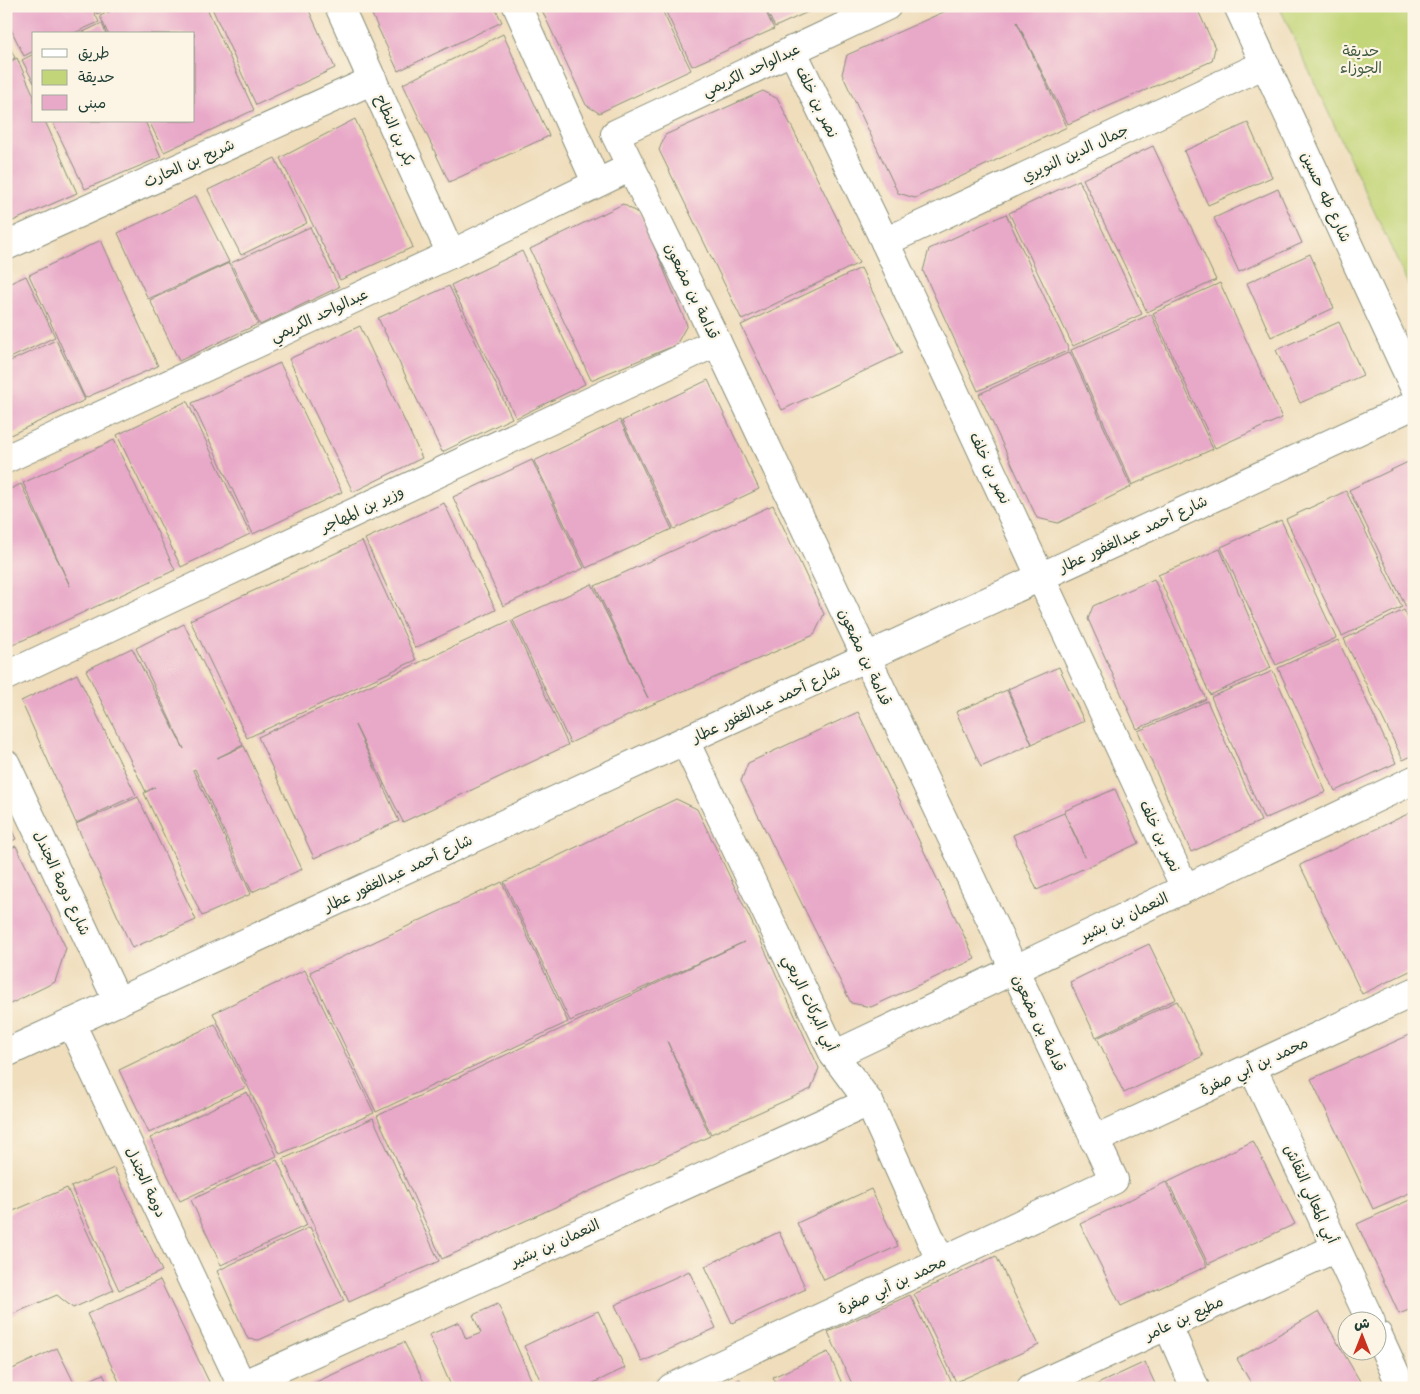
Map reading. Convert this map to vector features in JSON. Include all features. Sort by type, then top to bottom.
[{"type":"street","name":"بكر بن النطاح","points":[[340,6],[451,254]]},
{"type":"street","points":[[517,6],[596,182]]},
{"type":"street","name":"عبدالواحد الكريمي","points":[[615,134],[887,6]]},
{"type":"street","name":"شارع طه حسين","points":[[1238,6],[1414,387]]},
{"type":"street","name":"نصر بن خلف","points":[[792,50],[885,242],[1185,888]]},
{"type":"street","name":"جمال الدين النويري","points":[[885,242],[1265,64]]},
{"type":"street","name":"شريح بن الحارث","points":[[6,246],[373,80]]},
{"type":"street","name":"قدامة بن مضعون","points":[[615,134],[717,342],[865,658],[1114,1180]]},
{"type":"street","name":"عبدالواحد الكريمي","points":[[6,459],[451,254],[630,167]]},
{"type":"street","name":"وزير بن المهاجر","points":[[6,676],[717,342]]},
{"type":"street","name":"شارع أحمد عبدالغفور عطار","points":[[118,1002],[1414,405]]},
{"type":"street","name":"أبي البركات الربعي","points":[[685,741],[834,1055],[869,1102],[941,1262]]},
{"type":"street","name":"شارع دومة الجندل","points":[[6,764],[118,1002]]},
{"type":"street","name":"النعمان بن بشير","points":[[834,1055],[1013,968],[1414,780]]},
{"type":"street","name":"محمد بن أبي صفرة","points":[[1094,1140],[1414,992]]},
{"type":"street","points":[[6,1053],[118,1002]]},
{"type":"street","name":"دومة الجندل","points":[[71,1024],[242,1386]]},
{"type":"street","name":"أبي المعالي النقاش","points":[[1252,1067],[1366,1312]]},
{"type":"street","name":"النعمان بن بشير","points":[[242,1386],[869,1102]]},
{"type":"street","name":"محمد بن أبي صفرة","points":[[671,1388],[1114,1180]]},
{"type":"street","name":"مطيع بن عامر","points":[[1031,1388],[1336,1248]]},
{"type":"street","points":[[1168,1326],[1196,1388]]},
{"type":"street","points":[[1388,1357],[1402,1388]]},
{"type":"green space","name":"حديقة الجوزاء","points":[[1279,6],[1414,6],[1414,297]]},
{"type":"building","points":[[6,6],[91,6],[99,22],[76,32],[32,32],[32,52],[24,56],[6,19]]},
{"type":"building","points":[[93,6],[115,6],[97,14]]},
{"type":"building","points":[[122,6],[206,6],[254,110],[164,152],[149,122],[195,122],[195,32],[107,32],[100,16]]},
{"type":"building","points":[[211,6],[307,6],[335,68],[256,105]]},
{"type":"building","points":[[368,6],[494,6],[502,22],[398,71]]},
{"type":"building","points":[[540,6],[660,6],[691,70],[599,113],[586,105]]},
{"type":"building","points":[[663,6],[763,6],[774,29],[692,66]]},
{"type":"building","points":[[764,6],[821,6],[775,27]]},
{"type":"building","points":[[957,6],[1196,6],[1215,48],[1212,61],[1068,124],[1017,22],[1067,127],[915,198],[898,193],[842,74],[847,55]]},
{"type":"building","points":[[102,23],[105,32],[83,32]]},
{"type":"building","points":[[503,34],[549,136],[449,182],[403,84]]},
{"type":"building","points":[[6,39],[15,58],[6,62]]},
{"type":"building","points":[[32,55],[32,79],[22,60]]},
{"type":"building","points":[[17,58],[32,92],[32,122],[45,122],[77,193],[6,224],[6,64]]},
{"type":"building","points":[[763,91],[778,99],[859,263],[742,320],[659,150],[665,135]]},
{"type":"building","points":[[355,119],[413,247],[340,280],[280,158]]},
{"type":"building","points":[[52,122],[145,122],[161,157],[85,189]]},
{"type":"building","points":[[1248,123],[1272,177],[1208,205],[1184,151]]},
{"type":"building","points":[[1153,146],[1216,280],[1147,312],[1083,179]]},
{"type":"building","points":[[275,158],[307,223],[241,255],[208,190]]},
{"type":"building","points":[[1079,180],[1142,314],[1073,346],[1009,213]]},
{"type":"building","points":[[1278,189],[1302,243],[1239,272],[1214,218]]},
{"type":"building","points":[[196,196],[229,262],[148,299],[118,233]]},
{"type":"building","points":[[623,204],[641,215],[687,325],[676,345],[591,380],[530,249]]},
{"type":"building","points":[[1006,214],[1069,350],[978,391],[923,271],[929,249]]},
{"type":"building","points":[[310,227],[339,287],[260,325],[231,263]]},
{"type":"building","points":[[101,240],[158,366],[85,398],[29,275]]},
{"type":"building","points":[[522,251],[585,384],[516,418],[451,285]]},
{"type":"building","points":[[1310,254],[1334,308],[1271,337],[1247,283]]},
{"type":"building","points":[[229,263],[258,324],[179,361],[150,300]]},
{"type":"building","points":[[861,268],[902,353],[782,410],[741,325]]},
{"type":"building","points":[[26,276],[55,337],[6,360],[6,285]]},
{"type":"building","points":[[1220,283],[1282,418],[1215,448],[1153,313]]},
{"type":"building","points":[[449,286],[512,418],[442,452],[378,318]]},
{"type":"building","points":[[1151,314],[1213,449],[1132,485],[1071,350]]},
{"type":"building","points":[[1339,322],[1363,375],[1300,403],[1276,350]]},
{"type":"building","points":[[360,326],[422,458],[353,492],[289,359]]},
{"type":"building","points":[[56,340],[85,400],[6,437],[6,363]]},
{"type":"building","points":[[1070,352],[1131,487],[1058,523],[1037,518],[979,394]]},
{"type":"building","points":[[280,363],[342,492],[253,534],[192,403]]},
{"type":"building","points":[[708,380],[759,489],[674,529],[622,421]]},
{"type":"building","points":[[187,401],[250,534],[181,567],[117,435]]},
{"type":"building","points":[[620,420],[672,529],[586,568],[534,461]]},
{"type":"building","points":[[114,440],[175,570],[6,648],[6,491],[21,484],[70,586],[23,483]]},
{"type":"building","points":[[532,460],[584,568],[503,606],[453,497]]},
{"type":"building","points":[[1408,462],[1414,474],[1414,603],[1406,607],[1349,490]]},
{"type":"building","points":[[1346,491],[1402,607],[1342,636],[1286,519]]},
{"type":"building","points":[[444,503],[496,610],[415,648],[365,539]]},
{"type":"building","points":[[773,505],[824,614],[814,635],[651,705],[570,743],[513,620],[592,584],[648,698],[595,586]]},
{"type":"building","points":[[1281,520],[1336,638],[1276,665],[1221,547]]},
{"type":"building","points":[[362,541],[416,660],[247,738],[190,620]]},
{"type":"building","points":[[1220,549],[1271,668],[1210,695],[1158,575]]},
{"type":"building","points":[[1154,579],[1206,699],[1137,729],[1088,619],[1093,606]]},
{"type":"building","points":[[1414,606],[1414,623],[1407,609]]},
{"type":"building","points":[[1404,610],[1414,630],[1414,755],[1403,760],[1344,639]]},
{"type":"building","points":[[511,620],[568,745],[403,822],[355,725],[399,821],[314,858],[258,737]]},
{"type":"building","points":[[184,624],[243,745],[217,758],[244,746],[302,869],[252,892],[195,769],[193,770],[251,894],[202,916],[144,793],[146,792],[86,670],[132,648],[184,749],[136,648]]},
{"type":"building","points":[[1338,640],[1396,763],[1335,791],[1278,668]]},
{"type":"building","points":[[1059,667],[1084,721],[1032,744],[1008,689]]},
{"type":"building","points":[[1273,671],[1326,792],[1264,819],[1211,697]]},
{"type":"building","points":[[77,674],[136,795],[76,823],[21,701]]},
{"type":"building","points":[[1007,690],[1032,744],[981,767],[956,712]]},
{"type":"building","points":[[1207,701],[1261,821],[1191,852],[1138,731]]},
{"type":"building","points":[[858,712],[975,959],[871,1007],[851,1003],[741,781],[748,763]]},
{"type":"building","points":[[1115,789],[1139,843],[1037,890],[1013,835],[1064,813],[1085,857],[1064,811]]},
{"type":"building","points":[[138,797],[196,920],[132,948],[76,824]]},
{"type":"building","points":[[676,799],[697,809],[758,935],[819,1068],[811,1089],[711,1134],[667,1041],[710,1136],[442,1259],[377,1116],[744,942],[570,1021],[504,882]]},
{"type":"building","points":[[1414,811],[1414,969],[1362,994],[1300,865]]},
{"type":"building","points":[[6,819],[16,839],[6,844]]},
{"type":"building","points":[[16,846],[66,948],[55,982],[6,1006],[6,850]]},
{"type":"building","points":[[502,882],[568,1022],[376,1112],[310,972]]},
{"type":"building","points":[[1149,944],[1176,999],[1096,1037],[1070,982]]},
{"type":"building","points":[[305,970],[374,1113],[280,1154],[213,1013]]},
{"type":"building","points":[[1177,1001],[1203,1056],[1124,1093],[1097,1038]]},
{"type":"building","points":[[215,1024],[246,1087],[149,1133],[119,1070]]},
{"type":"building","points":[[1414,1033],[1414,1191],[1373,1209],[1311,1079]]},
{"type":"building","points":[[247,1092],[277,1156],[180,1201],[150,1138]]},
{"type":"building","points":[[373,1118],[439,1261],[349,1302],[283,1159]]},
{"type":"building","points":[[1253,1141],[1295,1224],[1208,1264],[1168,1182]]},
{"type":"building","points":[[277,1160],[307,1225],[221,1265],[191,1200]]},
{"type":"building","points":[[114,1168],[162,1271],[119,1290],[71,1187]]},
{"type":"building","points":[[1166,1182],[1207,1266],[1121,1306],[1080,1224]]},
{"type":"building","points":[[67,1188],[114,1290],[73,1308],[57,1295],[6,1317],[6,1214]]},
{"type":"building","points":[[871,1189],[898,1246],[824,1280],[797,1223]]},
{"type":"building","points":[[1414,1198],[1414,1308],[1399,1314],[1357,1224]]},
{"type":"building","points":[[310,1227],[344,1301],[259,1340],[248,1339],[217,1271]]},
{"type":"building","points":[[779,1232],[806,1289],[732,1323],[705,1266]]},
{"type":"building","points":[[996,1256],[1039,1345],[956,1382],[914,1294]]},
{"type":"building","points":[[689,1271],[716,1328],[642,1362],[615,1305]]},
{"type":"building","points":[[160,1280],[212,1388],[122,1388],[87,1314]]},
{"type":"building","points":[[910,1295],[952,1383],[943,1388],[854,1388],[828,1332]]},
{"type":"building","points":[[498,1304],[535,1388],[452,1388],[429,1335],[459,1322],[466,1339],[481,1333],[473,1315]]},
{"type":"building","points":[[598,1311],[625,1368],[583,1388],[544,1388],[524,1346]]},
{"type":"building","points":[[1319,1311],[1338,1344],[1338,1362],[1349,1362],[1364,1388],[1254,1388],[1237,1359]]},
{"type":"building","points":[[404,1342],[427,1388],[303,1388]]},
{"type":"building","points":[[57,1348],[76,1387],[103,1374],[110,1388],[6,1388],[6,1372]]},
{"type":"building","points":[[828,1352],[844,1388],[778,1388],[773,1377]]},
{"type":"building","points":[[1145,1362],[1157,1388],[1089,1388]]},
{"type":"building","points":[[740,1379],[744,1388],[720,1388]]}]
